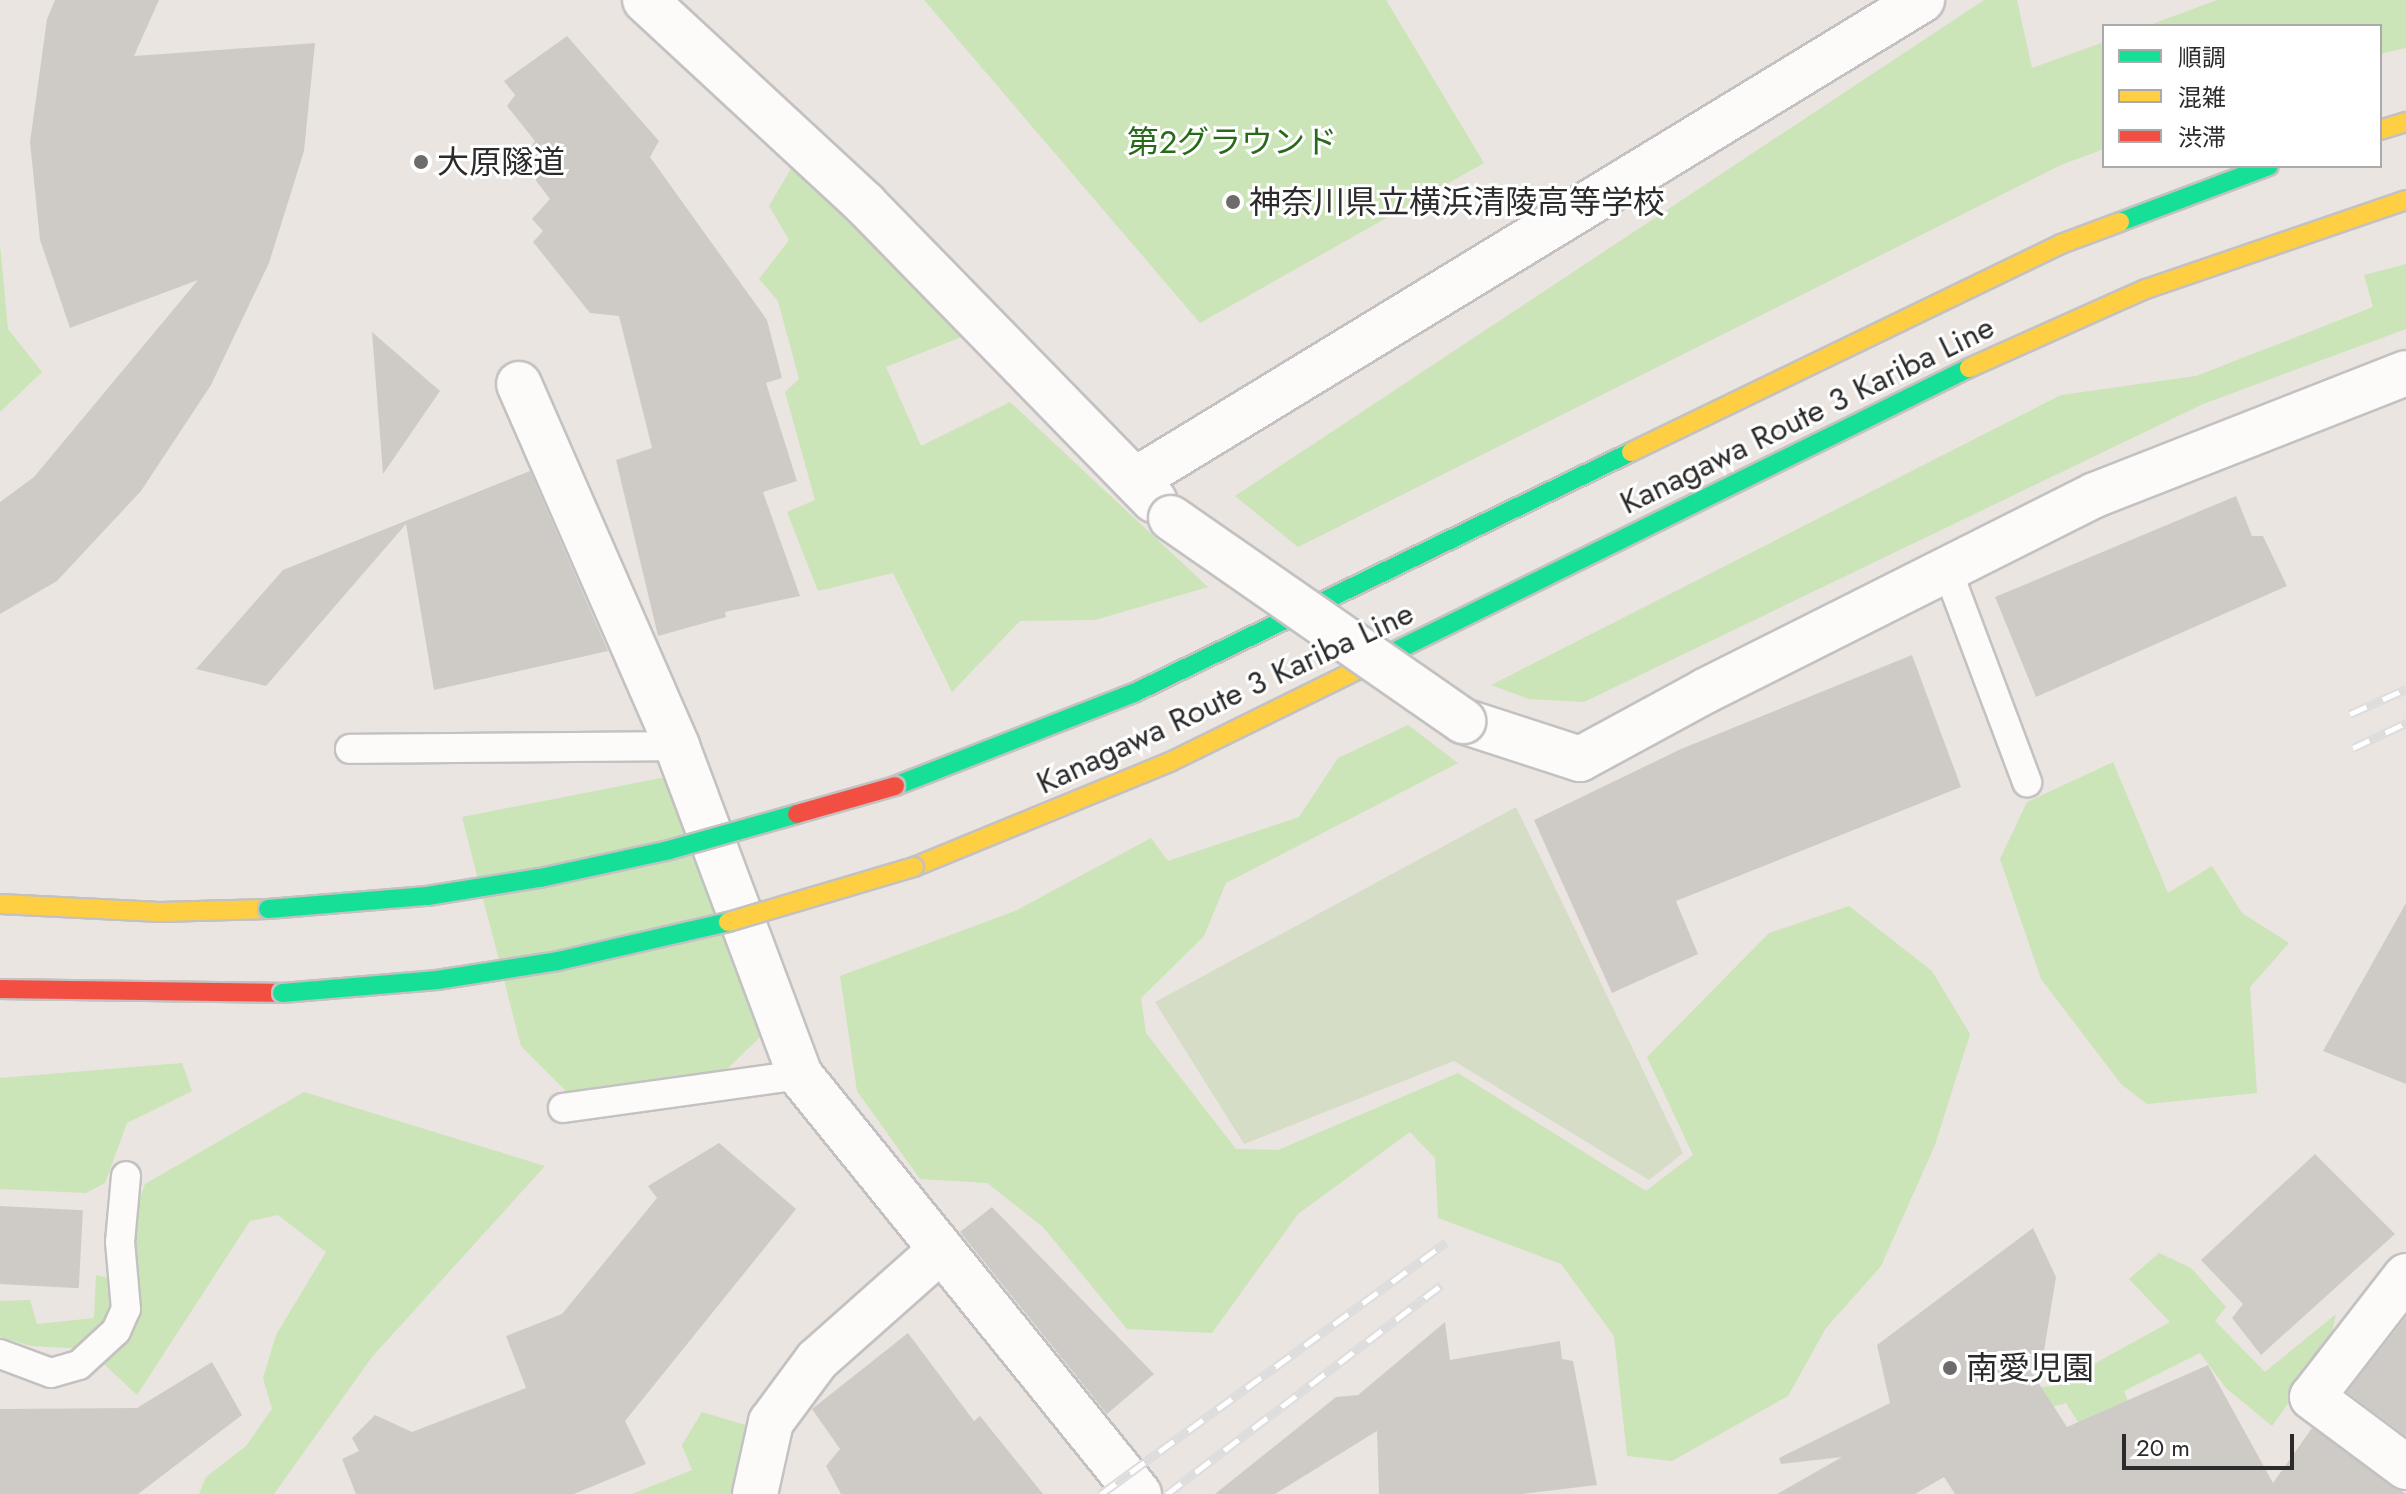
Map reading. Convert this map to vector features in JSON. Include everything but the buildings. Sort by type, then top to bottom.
[{"type":"highway","points":[[2382,129],[2406,122]]},
{"type":"highway","name":"Kanagawa Route 3 Kariba Line","points":[[0,904],[160,912],[268,909],[427,896],[540,878],[683,847],[895,786],[1134,693],[2061,244],[2264,168]]},
{"type":"highway","name":"Kanagawa Route 3 Kariba Line","points":[[0,989],[282,993],[437,980],[558,961],[760,915],[914,867],[1170,762],[2014,346],[2160,284],[2406,200]]},
{"type":"street","points":[[645,0],[865,204],[1171,518],[1463,721],[1580,759],[2095,495],[2406,373]]},
{"type":"street","points":[[1135,480],[1922,0]]},
{"type":"street","points":[[519,384],[677,746],[800,1075],[1139,1494]]},
{"type":"street","points":[[755,1494],[771,1422],[817,1360],[941,1250]]},
{"type":"street","points":[[2406,1276],[2312,1397],[2406,1467]]},
{"type":"lane","points":[[1947,569],[2027,782]]},
{"type":"lane","points":[[350,749],[677,746]]},
{"type":"lane","points":[[563,1108],[800,1075]]},
{"type":"lane","points":[[0,1354],[51,1373],[79,1365],[116,1331],[126,1309],[120,1242],[126,1176]]},
{"type":"green space","name":"第2グラウンド","points":[[924,0],[1386,0],[1484,163],[1200,323]]},
{"type":"green space","points":[[1984,0],[2017,0],[2032,68],[2102,43],[2102,150],[2061,165],[1298,547],[1235,496]]},
{"type":"green space","points":[[2217,0],[2406,0],[2406,48],[2382,54],[2382,24],[2152,24]]},
{"type":"green space","points":[[792,167],[885,249],[964,336],[886,367],[921,446],[1010,402],[1208,587],[1095,620],[1020,621],[952,692],[893,573],[818,591],[787,512],[815,500],[785,392],[799,379],[778,301],[759,279],[789,240],[769,206]]},
{"type":"green space","points":[[0,244],[8,329],[42,372],[0,412]]},
{"type":"green space","points":[[2406,264],[2406,329],[2203,404],[1584,702],[1529,699],[1491,685],[2061,395],[2196,376],[2373,307],[2364,275]]},
{"type":"green space","points":[[1408,725],[1458,763],[1226,883],[1204,936],[1141,998],[1146,1033],[1236,1149],[1278,1150],[1458,1073],[1646,1191],[1693,1155],[1647,1057],[1769,933],[1849,906],[1932,971],[1970,1034],[1935,1145],[1881,1266],[1826,1328],[1788,1396],[1672,1461],[1627,1456],[1614,1336],[1561,1264],[1438,1218],[1435,1158],[1410,1132],[1298,1214],[1212,1333],[1127,1329],[1043,1227],[987,1183],[920,1179],[857,1091],[840,976],[1015,911],[1151,838],[1168,861],[1299,817],[1338,758]]},
{"type":"green space","points":[[2113,762],[2168,893],[2212,866],[2242,913],[2289,943],[2250,987],[2257,1093],[2147,1104],[2121,1084],[2041,979],[2000,859],[2027,802]]},
{"type":"green space","points":[[666,777],[763,1034],[713,1083],[571,1096],[521,1046],[462,817]]},
{"type":"green space","points":[[1516,807],[1683,1153],[1649,1180],[1454,1061],[1244,1144],[1155,1002]]},
{"type":"green space","points":[[182,1063],[192,1091],[127,1123],[105,1183],[86,1193],[0,1189],[0,1078]]},
{"type":"green space","points":[[304,1092],[545,1166],[372,1357],[274,1494],[199,1494],[206,1477],[246,1446],[272,1409],[263,1378],[276,1335],[326,1252],[278,1215],[250,1221],[137,1395],[88,1349],[31,1346],[0,1337],[0,1301],[30,1300],[37,1324],[94,1318],[96,1275],[132,1283],[130,1227],[145,1184]]},
{"type":"green space","points":[[2159,1253],[2191,1268],[2226,1307],[2215,1321],[2265,1372],[2336,1314],[2329,1346],[2272,1426],[2226,1388],[2200,1353],[2124,1391],[2139,1429],[2097,1452],[2066,1403],[2009,1418],[2030,1388],[2054,1386],[2170,1322],[2129,1279]]},
{"type":"green space","points":[[702,1412],[752,1427],[737,1494],[632,1494],[692,1470],[682,1445]]},
{"type":"railway","points":[[2350,714],[2406,689]]},
{"type":"railway","points":[[2353,748],[2406,723]]},
{"type":"railway","points":[[1101,1494],[1446,1242]]},
{"type":"railway","points":[[1167,1494],[1441,1285]]},
{"type":"traffic: fast","points":[[2120,222],[2264,168]]},
{"type":"traffic: fast","points":[[1355,671],[1969,368]]},
{"type":"traffic: fast","points":[[895,786],[1134,693],[1631,452]]},
{"type":"traffic: fast","points":[[268,909],[427,896],[540,878],[669,850],[797,814]]},
{"type":"traffic: fast","points":[[282,993],[437,980],[558,961],[728,922]]},
{"type":"traffic: slow","points":[[2382,129],[2406,122]]},
{"type":"traffic: slow","points":[[1969,368],[2146,289],[2406,200]]},
{"type":"traffic: slow","points":[[1631,452],[2061,244],[2120,222]]},
{"type":"traffic: slow","points":[[914,867],[1170,762],[1355,671]]},
{"type":"traffic: slow","points":[[728,922],[914,867]]},
{"type":"traffic: slow","points":[[0,904],[160,912],[268,909]]},
{"type":"traffic: jam","points":[[797,814],[895,786]]},
{"type":"traffic: jam","points":[[0,989],[282,993]]},
{"type":"place","name":"大原隧道","points":[[421,162]]},
{"type":"place","name":"神奈川県立横浜清陵高等学校","points":[[1233,202]]},
{"type":"place","name":"南愛児園","points":[[1950,1368]]}]
